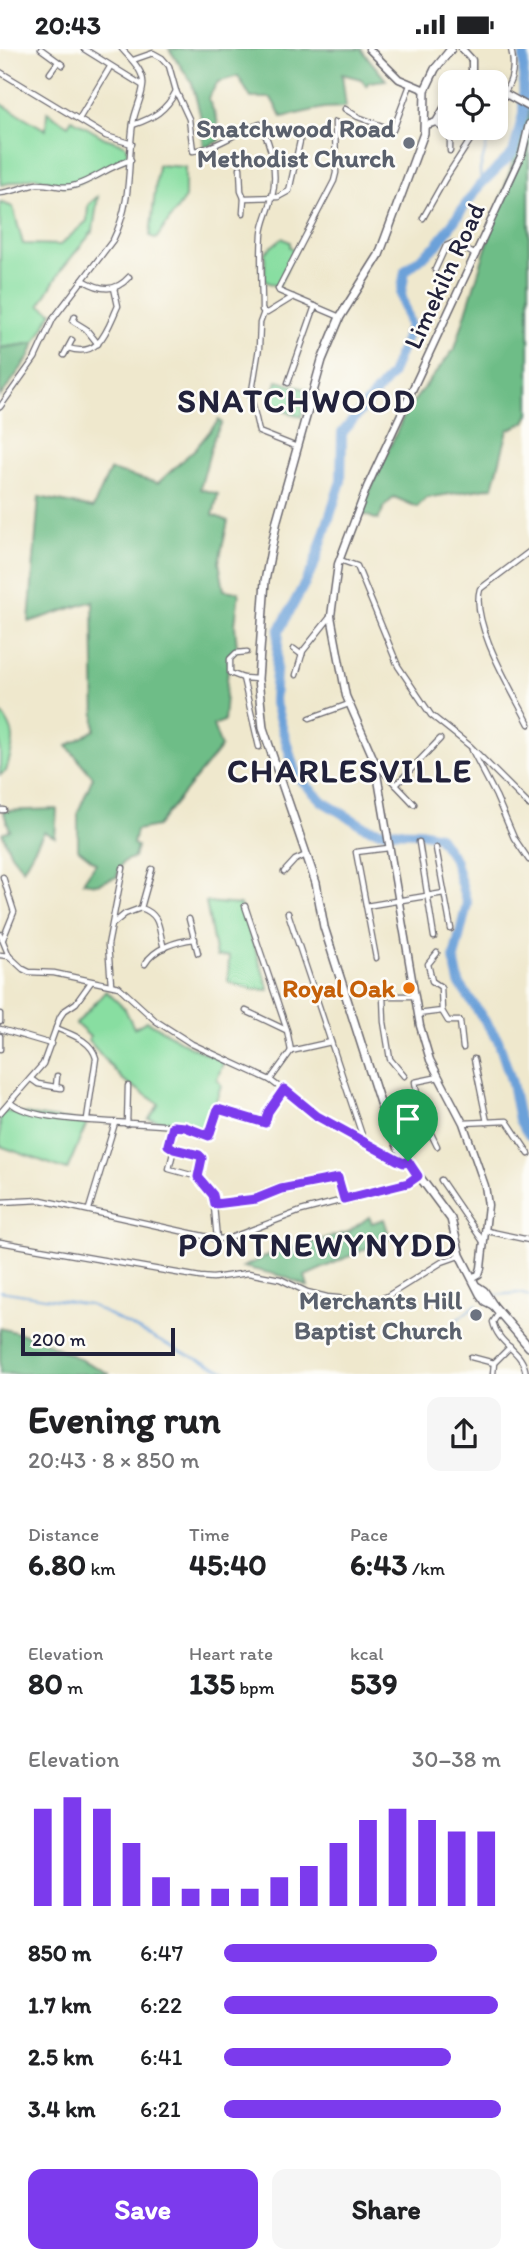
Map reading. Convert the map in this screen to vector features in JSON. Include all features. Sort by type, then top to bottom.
[{"type":"main road","points":[[369,49],[392,73],[425,90]]},
{"type":"main road","points":[[451,49],[435,69],[425,90],[421,142],[379,255],[340,317],[322,360],[277,520],[265,581],[258,679],[263,728],[316,883],[324,927],[381,1106],[399,1149],[450,1219],[460,1255],[485,1301],[493,1305],[529,1347]]},
{"type":"main road","points":[[462,49],[472,60],[472,70]]},
{"type":"main road","points":[[508,97],[526,105]]},
{"type":"main road","points":[[424,127],[438,119]]},
{"type":"main road","name":"Limekiln Road","points":[[472,1278],[481,1268],[487,1231],[488,1205],[485,1186],[463,1123],[430,1060],[418,1014],[375,762],[349,704],[331,616],[339,559],[367,487],[522,153],[529,124]]},
{"type":"street","points":[[41,49],[61,63],[50,73]]},
{"type":"street","points":[[83,49],[144,86]]},
{"type":"street","points":[[0,407],[35,358],[53,319],[113,240],[120,226],[128,196],[132,125],[144,86],[141,73],[122,49]]},
{"type":"street","points":[[508,86],[511,84],[513,61],[511,49]]},
{"type":"street","points":[[133,61],[152,51],[169,66],[176,91],[189,119],[193,151],[221,143],[261,124],[275,177],[263,229],[261,253],[264,312],[260,323],[251,397],[259,432],[298,448]]},
{"type":"street","points":[[79,119],[110,67]]},
{"type":"street","points":[[0,72],[106,136],[132,144]]},
{"type":"street","points":[[345,109],[358,117],[393,130],[411,85]]},
{"type":"street","points":[[132,125],[167,108],[176,91]]},
{"type":"street","points":[[436,122],[450,135],[450,151]]},
{"type":"street","points":[[335,123],[334,180],[278,289],[340,317]]},
{"type":"street","points":[[423,218],[444,179],[470,140]]},
{"type":"street","points":[[244,198],[272,197],[289,191],[300,141]]},
{"type":"street","points":[[0,193],[43,184],[57,188],[75,186],[131,160]]},
{"type":"street","points":[[240,168],[243,213]]},
{"type":"street","points":[[435,270],[446,246],[453,243],[476,255]]},
{"type":"street","points":[[83,280],[101,289],[114,288],[129,277]]},
{"type":"street","points":[[68,348],[86,351],[98,344],[118,306],[114,288]]},
{"type":"street","points":[[264,312],[293,297]]},
{"type":"street","points":[[288,383],[314,306]]},
{"type":"street","points":[[75,316],[73,321],[86,329],[98,344]]},
{"type":"street","points":[[64,355],[72,340]]},
{"type":"street","points":[[529,552],[480,589],[477,599],[485,636],[529,724]]},
{"type":"street","points":[[339,559],[357,566],[398,666],[431,715],[470,746],[529,805]]},
{"type":"street","points":[[296,674],[302,655],[331,616]]},
{"type":"street","points":[[294,649],[302,655]]},
{"type":"street","points":[[247,652],[236,653],[230,659],[230,673],[243,678],[258,679]]},
{"type":"street","points":[[243,678],[258,747]]},
{"type":"street","points":[[310,718],[349,704]]},
{"type":"street","points":[[396,785],[440,739]]},
{"type":"street","points":[[470,746],[514,838],[529,860]]},
{"type":"street","points":[[375,762],[414,804]]},
{"type":"street","points":[[419,842],[434,937]]},
{"type":"street","points":[[376,958],[356,852],[389,848]]},
{"type":"street","points":[[436,848],[451,929]]},
{"type":"street","points":[[284,872],[295,860],[306,855]]},
{"type":"street","points":[[111,984],[107,954],[123,868]]},
{"type":"street","points":[[141,908],[152,869]]},
{"type":"street","points":[[2,877],[14,912],[1,937],[11,957],[23,969],[118,987],[156,1021],[192,1044],[270,1080],[317,1116],[397,1160],[404,1163],[408,1161]]},
{"type":"street","points":[[366,906],[444,893]]},
{"type":"street","points":[[246,906],[287,1030],[291,1051]]},
{"type":"street","points":[[113,923],[125,914],[141,908],[159,920],[164,948]]},
{"type":"street","points":[[288,912],[364,1141]]},
{"type":"street","points":[[189,919],[198,953]]},
{"type":"street","points":[[145,964],[149,957],[164,948],[195,939]]},
{"type":"street","points":[[437,953],[428,964],[432,981],[441,987],[442,1011],[448,1021],[460,1021],[463,1048]]},
{"type":"street","points":[[0,955],[11,957]]},
{"type":"street","points":[[0,1113],[43,1064],[64,1011],[76,1003],[91,982]]},
{"type":"street","points":[[404,1076],[390,1059],[383,996],[415,996]]},
{"type":"street","points":[[246,1011],[287,1030]]},
{"type":"street","points":[[418,1014],[442,1011]]},
{"type":"street","points":[[0,1014],[0,1022]]},
{"type":"street","points":[[56,1028],[75,1036],[94,1049],[96,1058],[88,1120]]},
{"type":"street","points":[[0,1029],[51,1044]]},
{"type":"street","points":[[0,1035],[0,1049]]},
{"type":"street","points":[[270,1080],[291,1051],[331,1042]]},
{"type":"street","points":[[474,1059],[487,1122]]},
{"type":"street","points":[[32,1079],[38,1084],[58,1087],[57,1076]]},
{"type":"street","points":[[437,1146],[420,1111],[415,1082],[439,1077]]},
{"type":"street","points":[[127,1124],[128,1086]]},
{"type":"street","points":[[10,1102],[23,1111],[115,1123],[185,1127],[209,1136],[218,1109],[265,1123],[268,1112],[284,1089]]},
{"type":"street","points":[[463,1123],[507,1121],[529,1154]]},
{"type":"street","points":[[89,1209],[115,1123]]},
{"type":"street","points":[[173,1126],[168,1145],[202,1158],[198,1177]]},
{"type":"street","points":[[174,1149],[169,1169],[198,1177],[213,1195],[217,1239]]},
{"type":"street","points":[[0,1202],[41,1200],[217,1239],[230,1238],[301,1211],[408,1183],[418,1176]]},
{"type":"street","points":[[215,1204],[256,1199],[281,1189],[338,1178],[344,1199]]},
{"type":"street","points":[[442,1180],[484,1244]]},
{"type":"street","points":[[487,1231],[529,1240]]},
{"type":"street","points":[[0,1242],[200,1277],[248,1273],[280,1279],[307,1292],[368,1301],[386,1297],[442,1262],[460,1255]]},
{"type":"street","points":[[499,1313],[493,1322],[496,1333],[524,1361],[526,1374]]},
{"type":"street","points":[[493,1374],[494,1363],[510,1347]]},
{"type":"street","points":[[471,1357],[494,1363]]},
{"type":"green space","points":[[169,49],[361,49],[386,80],[369,82],[366,86],[361,79],[342,74],[346,107],[324,108],[282,117],[271,98],[251,98],[238,76],[218,82],[208,98],[217,119],[220,141],[204,148],[200,114],[192,83]]},
{"type":"green space","points":[[0,103],[46,130],[47,112],[68,125],[72,119],[105,138],[124,144],[128,149],[126,157],[79,183],[65,186],[35,177],[1,185]]},
{"type":"green space","points":[[529,109],[529,414],[525,422],[508,430],[493,487],[426,498],[417,507],[394,497],[385,506],[378,520],[360,513],[406,411],[455,348]]},
{"type":"green space","points":[[158,165],[185,167],[185,198],[156,239],[150,236]]},
{"type":"green space","points":[[98,196],[93,231],[61,270],[40,305],[52,312],[35,343],[0,348],[0,202],[13,207],[23,244],[60,245],[87,221],[88,205]]},
{"type":"green space","points":[[282,238],[290,242],[290,247],[295,250],[278,287],[265,281],[265,252]]},
{"type":"green space","points":[[35,343],[30,356],[0,397],[0,348]]},
{"type":"green space","points":[[277,381],[309,390],[301,417],[270,406]]},
{"type":"green space","points":[[219,420],[222,423],[214,437],[200,489],[218,494],[213,515],[228,521],[219,562],[224,590],[239,592],[235,625],[237,648],[229,654],[224,721],[213,725],[221,747],[157,826],[136,830],[133,844],[137,846],[134,858],[122,864],[117,877],[97,884],[83,882],[96,863],[78,849],[78,812],[93,777],[67,746],[95,730],[93,601],[29,622],[39,497],[93,508],[110,470],[158,483],[196,448]]},
{"type":"green space","points":[[0,711],[10,727],[13,739],[6,771],[0,775]]},
{"type":"green space","points":[[57,809],[55,837],[44,832],[23,869],[11,854],[2,833],[10,830],[3,811]]},
{"type":"green space","points":[[206,902],[240,905],[269,990],[251,989],[228,982],[229,956],[216,957]]},
{"type":"green space","points":[[106,991],[125,1009],[134,1028],[147,1021],[191,1047],[224,1061],[217,1079],[221,1085],[207,1130],[149,1119],[159,1104],[122,1079],[88,1040],[90,1037],[76,1024]]},
{"type":"green space","points":[[4,1111],[87,1123],[67,1170],[0,1146],[0,1115]]},
{"type":"green space","points":[[369,1217],[372,1223],[384,1219],[390,1238],[305,1276],[308,1287],[282,1276],[243,1267],[271,1254],[348,1232]]},
{"type":"green space","points":[[0,1328],[37,1338],[110,1374],[0,1374]]},
{"type":"waterway","points":[[524,49],[523,114],[513,153],[479,186],[437,245],[405,271],[401,294],[410,327],[391,375],[342,433],[341,481],[313,568],[279,631],[274,700],[296,775],[323,802],[365,827],[379,831],[420,832],[438,836],[454,859],[467,904],[454,958],[459,983],[498,1040],[512,1083],[519,1120],[529,1135]]},
{"type":"waterway","points":[[481,184],[480,170],[488,140]]},
{"type":"waterway","points":[[0,1291],[90,1305],[177,1350],[232,1374]]},
{"type":"waterway","points":[[496,1295],[519,1293],[529,1296]]},
{"type":"waterway","points":[[454,1322],[477,1304]]},
{"type":"place","name":"Snatchwood Road Methodist Church","points":[[409,143]]},
{"type":"place","name":"Royal Oak","points":[[409,988]]},
{"type":"place","name":"Merchants Hill Baptist Church","points":[[476,1315]]},
{"type":"district","name":"SNATCHWOOD","points":[[297,400]]},
{"type":"district","name":"CHARLESVILLE","points":[[350,770]]},
{"type":"district","name":"PONTNEWYNYDD","points":[[318,1244]]},
{"type":"route","points":[[284,1089],[317,1116],[397,1160],[404,1163],[408,1161],[418,1176],[408,1183],[344,1199],[338,1178],[281,1189],[256,1199],[215,1204],[213,1195],[198,1177],[202,1158],[168,1145],[173,1126],[185,1127],[209,1136],[218,1109],[265,1123],[268,1112],[284,1089]]}]
